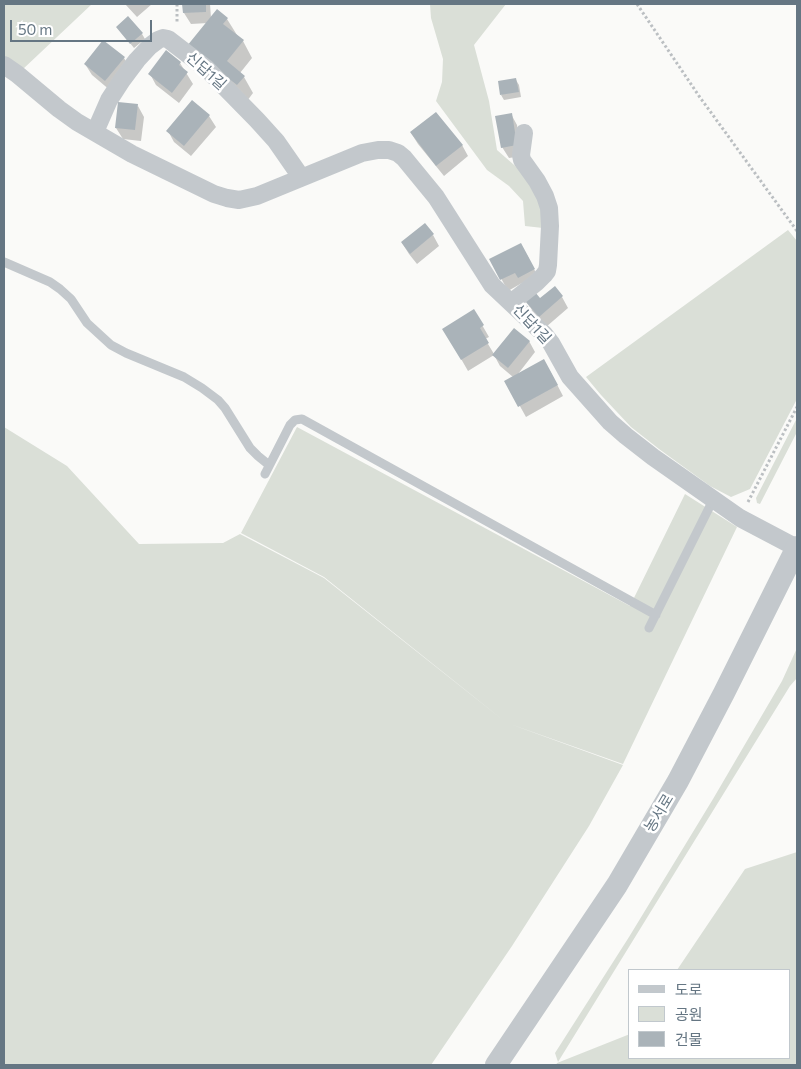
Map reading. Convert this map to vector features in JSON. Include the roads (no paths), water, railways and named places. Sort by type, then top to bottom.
[{"type":"street","name":"신답1길","points":[[95,132],[109,100],[137,60],[158,40],[168,39],[207,69],[257,120],[276,141],[302,177]]},
{"type":"street","name":"신답1길","points":[[4,65],[77,122],[132,154],[214,194],[227,198],[239,200],[257,196],[362,153],[384,150],[398,153],[436,196],[492,285],[548,338],[570,376],[610,422],[639,446],[713,500],[740,518],[797,547]]},
{"type":"street","points":[[512,302],[537,282],[547,270],[548,265],[549,208],[546,196],[522,160],[524,133]]},
{"type":"street","name":"농서로","points":[[496,1065],[617,885],[678,781],[797,547]]},
{"type":"lane","points":[[4,262],[50,282],[60,289],[71,298],[87,323],[111,345],[184,378],[218,400],[226,408],[250,448],[270,465]]},
{"type":"lane","points":[[265,474],[292,422],[298,419],[305,420],[656,616]]},
{"type":"lane","points":[[649,628],[713,500]]}]
